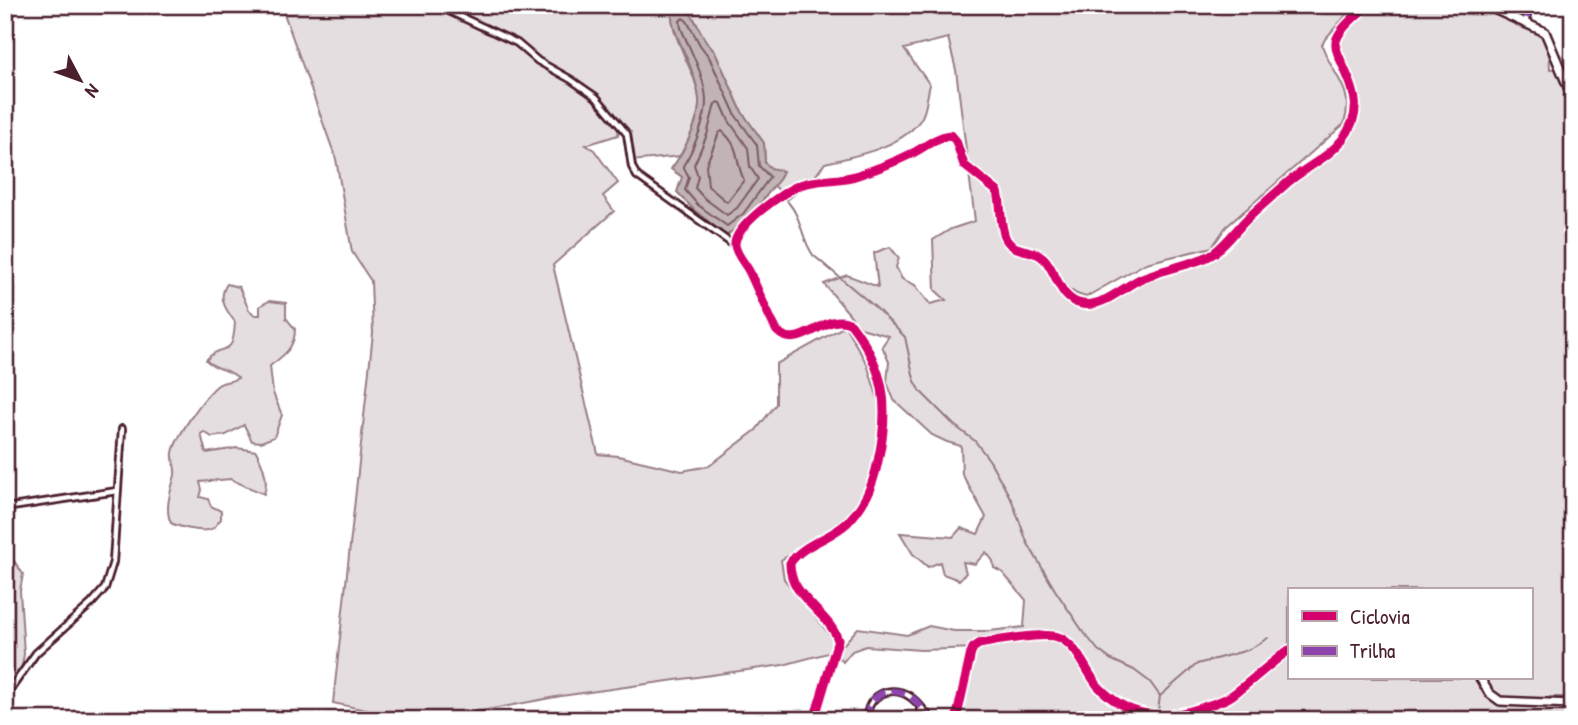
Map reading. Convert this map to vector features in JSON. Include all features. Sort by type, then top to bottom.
[{"type":"street","points":[[436,5],[517,43],[538,61],[589,92],[609,111],[627,134],[632,167],[637,176],[735,246],[782,336],[806,334],[838,320],[851,324],[865,345],[879,376],[886,407],[876,475],[868,495],[848,521],[796,555],[790,563],[792,580],[797,589],[831,627],[838,640],[814,720]]},
{"type":"street","points":[[735,246],[736,239],[747,225],[781,194],[800,185],[821,180],[841,180],[874,170],[951,135],[956,141],[964,165],[998,192],[1003,230],[1009,243],[1042,256],[1071,300],[1083,304],[1100,301],[1153,273],[1204,258],[1217,251],[1254,212],[1342,141],[1356,104],[1355,91],[1336,43],[1340,33],[1367,5]]},
{"type":"street","points":[[1485,5],[1545,32],[1573,99]]},
{"type":"street","points":[[1521,5],[1527,16],[1525,23]]},
{"type":"street","points":[[5,697],[36,653],[91,604],[105,587],[113,562],[122,429]]},
{"type":"street","points":[[5,508],[117,491]]},
{"type":"street","points":[[956,720],[971,653],[979,644],[1059,637],[1072,649],[1098,686],[1107,694],[1130,708],[1151,716],[1164,717],[1228,698],[1288,651]]},
{"type":"street","points":[[1481,680],[1489,694],[1500,701],[1573,704]]},
{"type":"street","points":[[867,720],[871,700],[885,693],[904,694],[932,720]]},
{"type":"street","points":[[920,706],[920,720]]},
{"type":"street","points":[[568,720],[587,714],[596,720]]},
{"type":"shaded area","points":[[281,5],[673,5],[672,16],[677,39],[693,75],[699,99],[696,121],[681,156],[631,161],[629,140],[619,126],[618,135],[586,145],[594,150],[618,183],[603,196],[614,211],[553,265],[598,454],[682,471],[709,466],[756,430],[776,404],[776,364],[845,326],[867,364],[882,412],[874,470],[854,511],[827,533],[781,560],[784,579],[835,641],[828,653],[783,665],[561,696],[455,716],[408,719],[333,703],[373,333],[371,281],[352,252],[336,159]]},
{"type":"shaded area","points":[[683,5],[1355,5],[1322,45],[1345,91],[1347,111],[1344,124],[1226,227],[1212,247],[1146,263],[1086,297],[1059,282],[1065,294],[1083,304],[1100,301],[1135,282],[1209,256],[1291,180],[1330,152],[1349,128],[1356,104],[1336,43],[1340,33],[1367,5],[1475,5],[1543,35],[1549,50],[1550,69],[1557,68],[1573,118],[1573,697],[1551,697],[1563,708],[1573,708],[1573,720],[958,720],[976,648],[921,650],[866,646],[852,651],[843,662],[838,656],[842,646],[858,628],[907,635],[929,626],[954,631],[1024,627],[1026,600],[1002,572],[994,568],[993,561],[986,552],[975,564],[963,562],[966,573],[959,580],[943,574],[940,562],[928,567],[913,554],[900,533],[953,537],[961,528],[978,534],[986,517],[962,474],[961,446],[932,435],[894,400],[887,382],[889,362],[882,346],[889,336],[861,328],[824,284],[847,275],[878,287],[874,253],[890,247],[899,258],[896,267],[902,279],[915,285],[930,304],[946,300],[935,290],[933,240],[951,229],[975,221],[956,70],[948,38],[904,49],[930,85],[922,117],[904,136],[892,143],[825,163],[813,179],[787,200],[774,185],[780,178],[765,163],[764,143],[742,112],[715,52],[706,42],[693,17]]},
{"type":"shaded area","points":[[227,284],[239,287],[249,310],[255,315],[260,315],[260,306],[269,301],[286,303],[286,318],[295,329],[288,350],[270,366],[273,393],[282,415],[274,437],[261,442],[252,441],[244,425],[226,435],[212,437],[204,432],[201,434],[206,453],[237,448],[256,451],[264,472],[264,494],[230,479],[200,482],[200,497],[208,499],[211,506],[221,511],[221,519],[209,530],[198,530],[171,523],[169,518],[169,499],[175,475],[173,453],[191,417],[212,390],[238,378],[206,360],[217,351],[226,349],[232,342],[235,322],[223,299]]},
{"type":"shaded area","points":[[5,556],[14,561],[23,574],[20,591],[24,654],[22,666],[5,692]]},
{"type":"water","points":[[673,5],[683,5],[715,52],[742,112],[764,143],[765,163],[771,168],[783,171],[748,219],[726,236],[677,192],[682,177],[671,169],[686,145],[699,107],[692,72],[674,27]]},
{"type":"waterway","points":[[788,202],[813,255],[875,307],[905,337],[914,379],[921,392],[954,425],[975,441],[990,461],[1012,501],[1027,542],[1055,590],[1098,650],[1150,682],[1160,696],[1158,711]]},
{"type":"waterway","points":[[1160,696],[1197,664],[1248,650],[1268,638]]},
{"type":"marked path","points":[[1522,5],[1527,16],[1525,23]]},
{"type":"marked path","points":[[867,720],[870,704],[880,694],[894,691],[913,698],[932,720]]},
{"type":"cycle path","points":[[814,720],[838,640],[826,621],[802,595],[791,575],[790,563],[802,551],[847,523],[863,502],[874,478],[882,441],[882,389],[872,357],[851,324],[832,322],[794,338],[786,337],[777,331],[736,249],[737,237],[742,229],[772,201],[800,185],[865,173],[906,156],[941,137],[951,135],[956,141],[964,165],[998,192],[1002,228],[1010,244],[1042,257],[1069,298],[1082,304],[1097,303],[1140,279],[1214,253],[1287,183],[1323,158],[1342,140],[1353,119],[1355,100],[1336,41],[1345,26],[1367,5]]},
{"type":"cycle path","points":[[956,720],[971,653],[979,644],[1031,636],[1058,637],[1071,646],[1098,686],[1109,697],[1133,710],[1159,715],[1187,712],[1228,698],[1288,651]]}]
